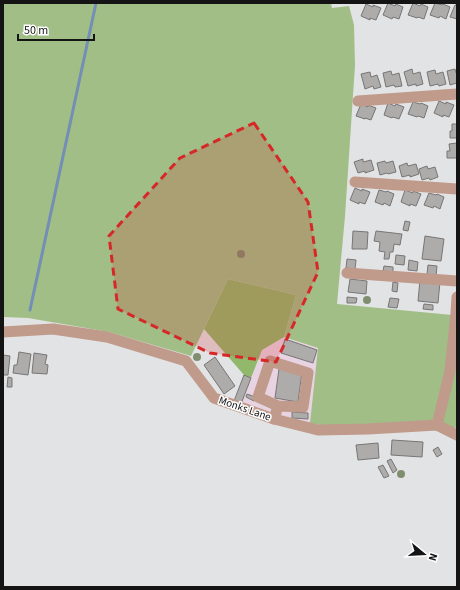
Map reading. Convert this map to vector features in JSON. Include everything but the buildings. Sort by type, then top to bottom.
[{"type":"street","points":[[358,101],[457,94]]},
{"type":"street","points":[[355,182],[457,189]]},
{"type":"street","points":[[347,272],[457,281]]},
{"type":"street","points":[[437,425],[450,371],[457,297]]},
{"type":"street","name":"Monks Lane","points":[[3,332],[53,329],[108,337],[186,361],[214,398],[274,419],[318,430],[437,425],[457,435]]},
{"type":"street","points":[[270,361],[308,373],[303,407],[278,406],[258,397],[270,361]]},
{"type":"street","points":[[274,419],[278,406]]},
{"type":"highlighted area","points":[[254,123],[308,202],[318,272],[276,362],[210,353],[118,309],[109,236],[180,158]]},
{"type":"shaded area","points":[[284,337],[318,348],[310,423],[241,404],[262,350]]},
{"type":"green space","points":[[3,3],[331,3],[332,8],[349,6],[354,25],[355,65],[345,216],[337,304],[452,315],[446,370],[434,420],[367,425],[320,425],[310,423],[318,348],[284,337],[296,295],[228,279],[191,356],[109,332],[28,318],[3,317]]},
{"type":"green space","points":[[228,279],[296,295],[284,337],[262,350],[251,378],[244,375],[204,329]]},
{"type":"green space","points":[[451,359],[457,360],[457,426],[451,432],[437,425]]},
{"type":"waterway","points":[[30,310],[96,3]]}]
